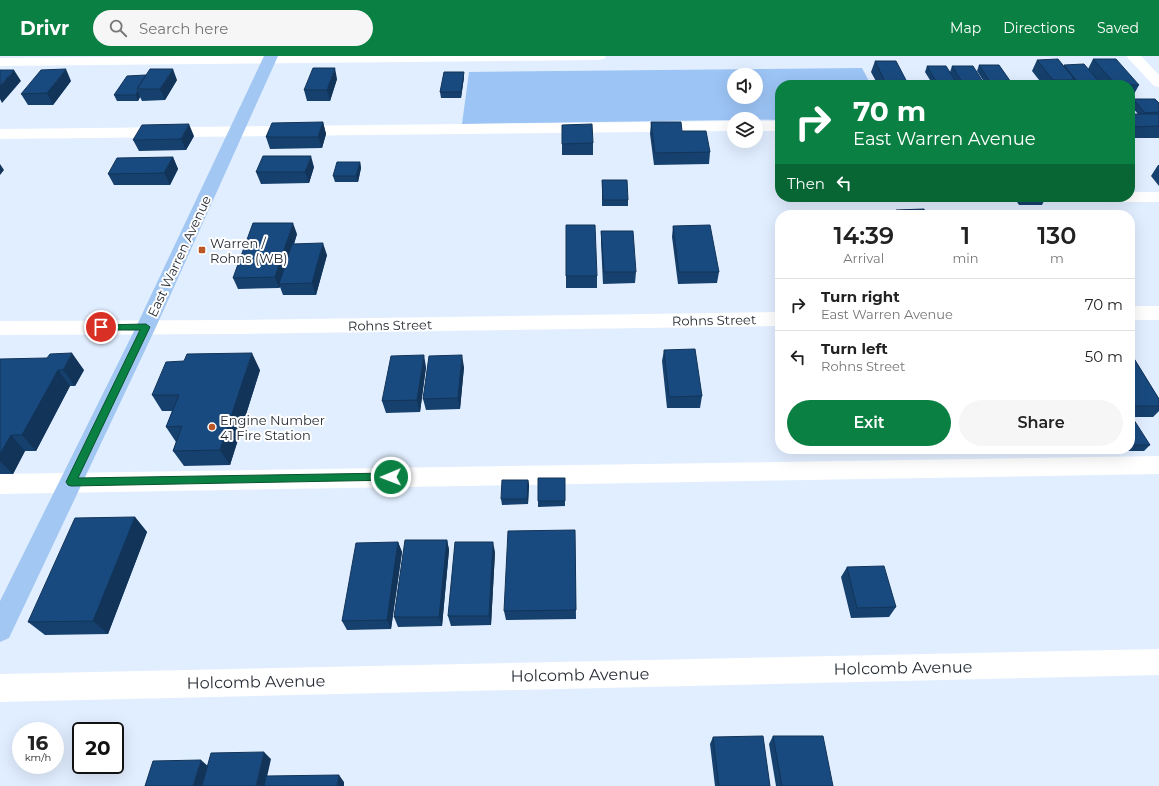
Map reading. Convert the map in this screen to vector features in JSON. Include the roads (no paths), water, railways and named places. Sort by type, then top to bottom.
[{"type":"main road","name":"East Warren Avenue","points":[[0,629],[146,327],[271,58]]},
{"type":"street","points":[[0,62],[271,58],[599,56]]},
{"type":"street","points":[[1133,56],[1159,83]]},
{"type":"street","points":[[0,134],[727,126]]},
{"type":"street","points":[[763,126],[775,126]]},
{"type":"street","points":[[1135,197],[1159,197]]},
{"type":"street","points":[[1135,313],[1159,313]]},
{"type":"street","name":"Rohns Street","points":[[0,328],[775,319]]},
{"type":"street","points":[[0,484],[1159,465]]},
{"type":"street","name":"Holcomb Avenue","points":[[0,688],[1159,662]]},
{"type":"place","name":"Warren / Rohns (WB)","points":[[202,250]]},
{"type":"place","name":"Engine Number 41 Fire Station","points":[[212,427]]}]
